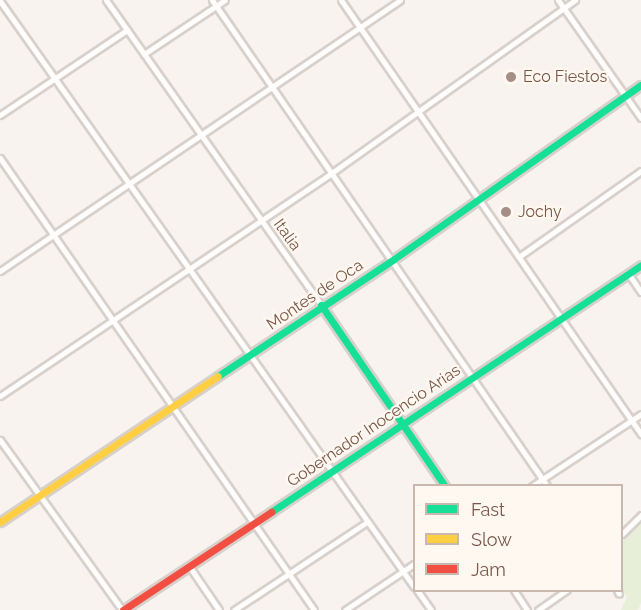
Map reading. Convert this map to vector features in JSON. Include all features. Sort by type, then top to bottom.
[{"type":"street","name":"Italia","points":[[106,0],[404,423],[444,484]]},
{"type":"street","points":[[212,0],[272,89],[394,259],[546,484]]},
{"type":"street","points":[[144,54],[225,0]]},
{"type":"street","points":[[340,0],[480,198],[641,434]]},
{"type":"street","points":[[0,271],[272,89],[400,0]]},
{"type":"street","points":[[558,0],[641,118]]},
{"type":"street","points":[[0,396],[333,172],[575,0]]},
{"type":"street","points":[[0,1],[413,585]]},
{"type":"street","points":[[0,115],[127,30]]},
{"type":"street","name":"Montes de Oca","points":[[0,522],[175,407],[321,305],[394,259],[641,85]]},
{"type":"street","points":[[0,158],[314,610]]},
{"type":"street","points":[[520,256],[641,171]]},
{"type":"street","name":"Gobernador Inocencio Arias","points":[[123,610],[641,265]]},
{"type":"street","points":[[628,273],[641,292]]},
{"type":"street","points":[[535,484],[641,414]]},
{"type":"street","points":[[0,440],[123,610]]},
{"type":"street","points":[[623,532],[641,515]]},
{"type":"street","points":[[234,610],[367,522]]},
{"type":"street","points":[[345,610],[413,565]]},
{"type":"street","points":[[189,566],[219,610]]},
{"type":"street","points":[[418,592],[431,610]]},
{"type":"street","points":[[515,592],[527,610]]},
{"type":"street","points":[[538,610],[565,592]]},
{"type":"green space","points":[[641,521],[641,603],[638,610],[621,610],[627,597],[623,591],[623,540]]},
{"type":"traffic: fast","points":[[218,376],[394,259],[641,85]]},
{"type":"traffic: fast","points":[[271,512],[641,265]]},
{"type":"traffic: fast","points":[[321,305],[444,484]]},
{"type":"traffic: slow","points":[[0,522],[218,376]]},
{"type":"traffic: jam","points":[[123,610],[271,512]]},
{"type":"place","name":"Eco Fiestos","points":[[511,77]]},
{"type":"place","name":"Jochy","points":[[506,212]]}]
